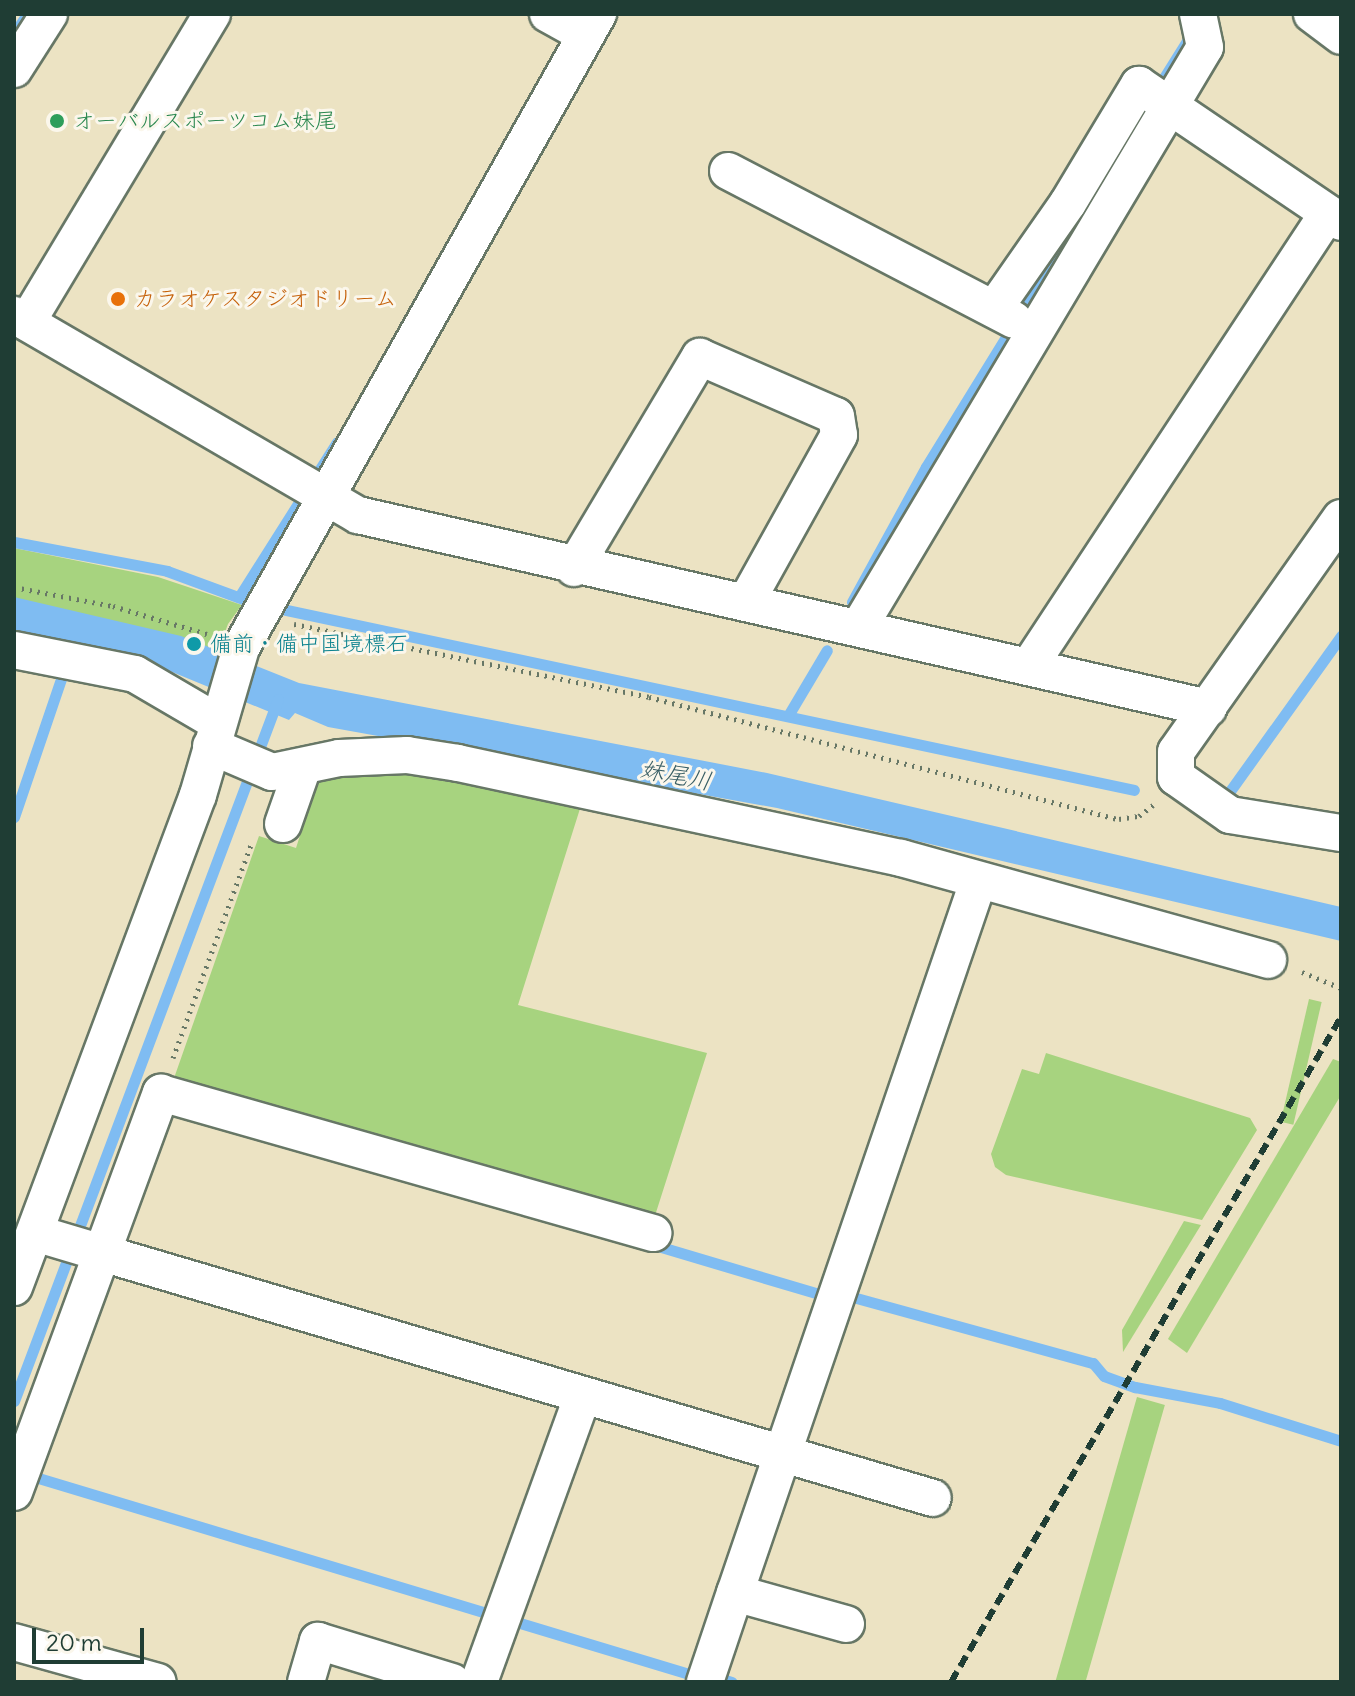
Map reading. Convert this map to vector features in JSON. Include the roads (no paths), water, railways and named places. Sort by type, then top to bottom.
[{"type":"street","points":[[14,69],[49,14]]},
{"type":"street","points":[[212,14],[20,319],[358,515],[574,568],[746,602],[1208,708]]},
{"type":"street","points":[[14,1287],[42,1236],[198,795],[245,642],[315,490],[592,24],[548,14]]},
{"type":"street","points":[[1312,14],[1341,36]]},
{"type":"street","points":[[1159,98],[1205,47],[1200,25]]},
{"type":"street","points":[[859,627],[1014,319],[1068,203],[1139,85],[1334,217],[1030,665]]},
{"type":"street","points":[[728,171],[1014,319]]},
{"type":"street","points":[[574,568],[700,357],[836,416],[839,435],[746,602]]},
{"type":"street","points":[[1341,518],[1176,752],[1176,777],[1230,815],[1341,833]]},
{"type":"street","points":[[14,650],[135,674],[220,730],[287,769],[339,758],[407,755],[458,763],[901,858],[978,882],[1268,960]]},
{"type":"street","points":[[283,824],[287,769]]},
{"type":"street","points":[[705,1682],[978,882]]},
{"type":"street","points":[[14,1492],[95,1252],[161,1093],[653,1233]]},
{"type":"street","points":[[42,1236],[933,1498]]},
{"type":"street","points":[[479,1682],[583,1395]]},
{"type":"street","points":[[735,1593],[846,1624]]},
{"type":"street","points":[[306,1682],[318,1641],[452,1682]]},
{"type":"street","points":[[14,1642],[158,1682]]},
{"type":"water","name":"妹尾川","points":[[14,597],[181,636],[299,683],[767,773],[1341,907],[1341,941],[777,808],[328,727],[295,713],[289,720],[143,660],[14,633]]},
{"type":"waterway","points":[[14,34],[27,14]]},
{"type":"waterway","points":[[1157,89],[1192,33]]},
{"type":"waterway","points":[[852,602],[926,467],[1088,204]]},
{"type":"waterway","points":[[239,597],[337,442]]},
{"type":"waterway","points":[[14,542],[167,571],[246,600]]},
{"type":"waterway","points":[[277,608],[1134,790]]},
{"type":"waterway","points":[[1230,791],[1341,636]]},
{"type":"waterway","points":[[789,714],[827,650]]},
{"type":"waterway","points":[[14,817],[61,679]]},
{"type":"waterway","points":[[14,1401],[278,699]]},
{"type":"waterway","points":[[651,1244],[822,1295]]},
{"type":"waterway","points":[[849,1296],[1093,1363],[1104,1376],[1135,1387],[1220,1403],[1341,1441]]},
{"type":"waterway","points":[[35,1477],[689,1674]]},
{"type":"waterway","points":[[722,1679],[732,1682]]},
{"type":"railway","points":[[951,1682],[1341,1017]]},
{"type":"place","name":"オーバルスポーツコム妹尾","points":[[57,121]]},
{"type":"place","name":"カラオケスタジオドリーム","points":[[118,299]]},
{"type":"place","name":"備前・備中国境標石","points":[[194,644]]}]
